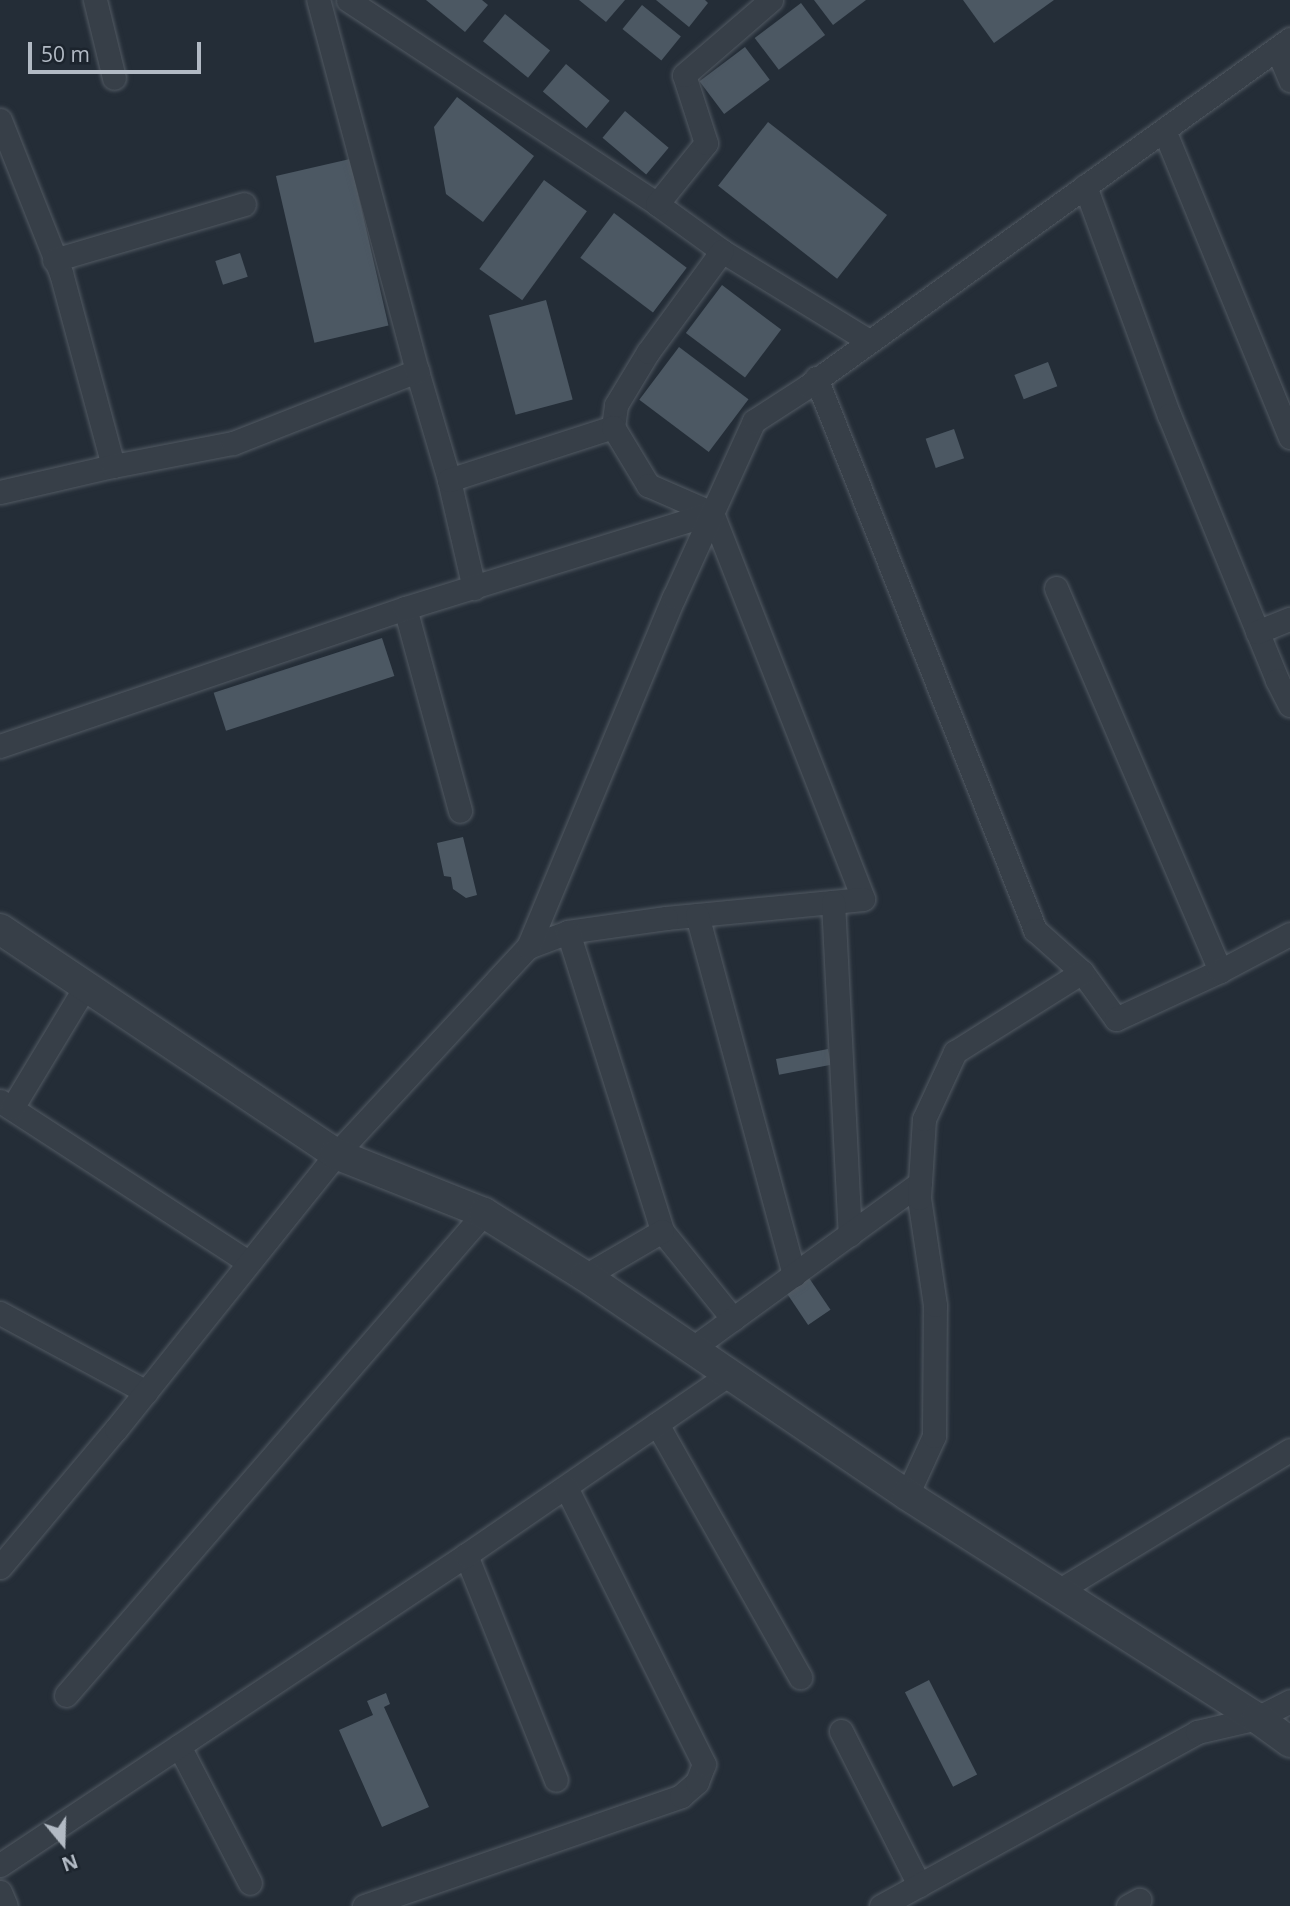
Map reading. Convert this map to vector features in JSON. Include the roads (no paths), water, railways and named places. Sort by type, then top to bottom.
[{"type":"street","points":[[95,0],[114,78]]},
{"type":"street","points":[[318,0],[417,371],[449,480],[474,588]]},
{"type":"street","points":[[348,0],[657,204],[722,251],[869,341]]},
{"type":"street","points":[[657,204],[706,143],[684,75],[756,4]]},
{"type":"street","points":[[0,1567],[146,1392],[335,1154],[528,947],[674,597],[754,421],[808,386],[1284,44],[1290,80]]},
{"type":"street","points":[[0,120],[61,273],[113,466]]},
{"type":"street","points":[[1164,130],[1290,437]]},
{"type":"street","points":[[1085,186],[1169,415],[1257,632],[1290,705]]},
{"type":"street","points":[[54,260],[244,204]]},
{"type":"street","points":[[528,947],[568,932],[697,915],[863,899],[712,513],[648,485],[613,427],[616,405],[648,352],[722,251]]},
{"type":"street","points":[[0,492],[113,466],[233,443],[417,371]]},
{"type":"street","points":[[816,378],[1035,930],[1082,972],[1116,1019],[1220,971],[1290,934]]},
{"type":"street","points":[[449,480],[613,427]]},
{"type":"street","points":[[0,746],[405,608],[712,513]]},
{"type":"street","points":[[1056,588],[1220,971]]},
{"type":"street","points":[[405,608],[460,811]]},
{"type":"street","points":[[1257,632],[1290,619]]},
{"type":"street","points":[[833,902],[850,1235]]},
{"type":"street","points":[[697,915],[794,1275]]},
{"type":"street","points":[[0,929],[335,1154],[484,1213],[585,1276],[690,1350],[907,1495],[1257,1718],[1290,1742]]},
{"type":"street","points":[[568,932],[662,1231],[733,1319]]},
{"type":"street","points":[[907,1495],[934,1436],[935,1305],[919,1198],[924,1119],[955,1052],[1082,972]]},
{"type":"street","points":[[85,987],[6,1105],[248,1262]]},
{"type":"street","points":[[690,1350],[920,1183]]},
{"type":"street","points":[[66,1695],[484,1213]]},
{"type":"street","points":[[585,1276],[662,1231]]},
{"type":"street","points":[[0,1312],[146,1392]]},
{"type":"street","points":[[0,1865],[466,1555],[728,1375]]},
{"type":"street","points":[[657,1424],[800,1677]]},
{"type":"street","points":[[1058,1591],[1290,1450]]},
{"type":"street","points":[[365,1906],[681,1796],[697,1782],[704,1764],[566,1487]]},
{"type":"street","points":[[466,1555],[556,1780]]},
{"type":"street","points":[[881,1906],[1197,1732],[1257,1718],[1290,1701]]},
{"type":"street","points":[[841,1731],[919,1885]]},
{"type":"street","points":[[179,1746],[250,1883]]},
{"type":"street","points":[[0,1892],[6,1906]]}]
